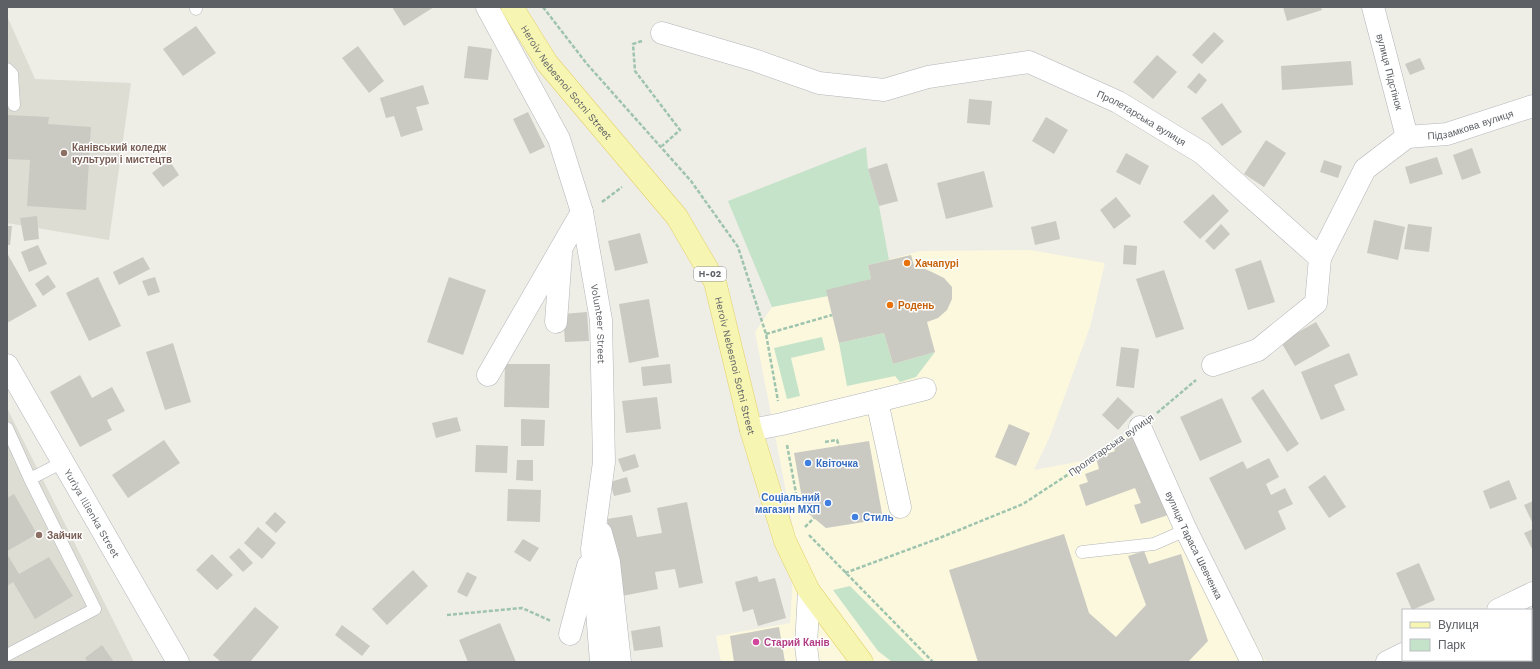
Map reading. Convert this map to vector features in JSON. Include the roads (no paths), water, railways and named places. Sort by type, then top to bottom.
[{"type":"main road","name":"Heroiv Nebesnoi Sotni Street","points":[[512,7],[547,63],[677,217],[715,282],[751,430],[784,541],[809,591]]},
{"type":"main road","name":"Н-02","points":[[809,591],[862,662]]},
{"type":"street","name":"Volunteer Street","points":[[487,7],[559,139],[582,212],[601,320],[604,462],[592,549],[601,662]]},
{"type":"street","name":"вулиця Підстінок","points":[[1373,7],[1406,137]]},
{"type":"street","name":"Пролетарська вулиця","points":[[662,33],[754,60],[819,83],[884,90],[928,77],[1029,62],[1118,102],[1202,153],[1320,258]]},
{"type":"street","name":"Підзамкова вулиця","points":[[1406,137],[1447,134],[1533,106]]},
{"type":"street","points":[[1213,365],[1258,350],[1316,303],[1320,258],[1365,169],[1406,137]]},
{"type":"street","points":[[488,375],[582,212]]},
{"type":"street","points":[[556,322],[562,247]]},
{"type":"street","name":"Yuriya Illienka Street","points":[[7,365],[178,662]]},
{"type":"street","points":[[751,430],[782,424],[925,389]]},
{"type":"street","points":[[878,401],[900,507]]},
{"type":"street","name":"вулиця Тараса Шевченка","points":[[1140,427],[1186,530],[1252,662]]},
{"type":"street","points":[[597,517],[609,562],[620,662]]},
{"type":"street","points":[[570,634],[592,549]]},
{"type":"street","name":"Heroiv Nebesnoi Sotni Street","points":[[808,662],[806,646],[809,591]]},
{"type":"street","points":[[1500,609],[1533,593]]},
{"type":"street","points":[[1387,662],[1402,654]]},
{"type":"lane","points":[[7,69],[12,74],[14,105]]},
{"type":"lane","points":[[7,428],[30,479],[95,608],[7,656]]},
{"type":"lane","points":[[30,479],[63,462]]},
{"type":"lane","points":[[1082,552],[1154,544],[1186,530]]},
{"type":"place","name":"Канівський коледж культури і мистецтв","points":[[64,153]]},
{"type":"place","name":"Хачапурі","points":[[907,263]]},
{"type":"place","name":"Родень","points":[[890,305]]},
{"type":"place","name":"Квіточка","points":[[808,463]]},
{"type":"place","name":"Соціальний магазин МХП","points":[[828,503]]},
{"type":"place","name":"Стиль","points":[[855,517]]},
{"type":"place","name":"Зайчик","points":[[39,535]]},
{"type":"place","name":"Старий Канів","points":[[756,642]]}]
